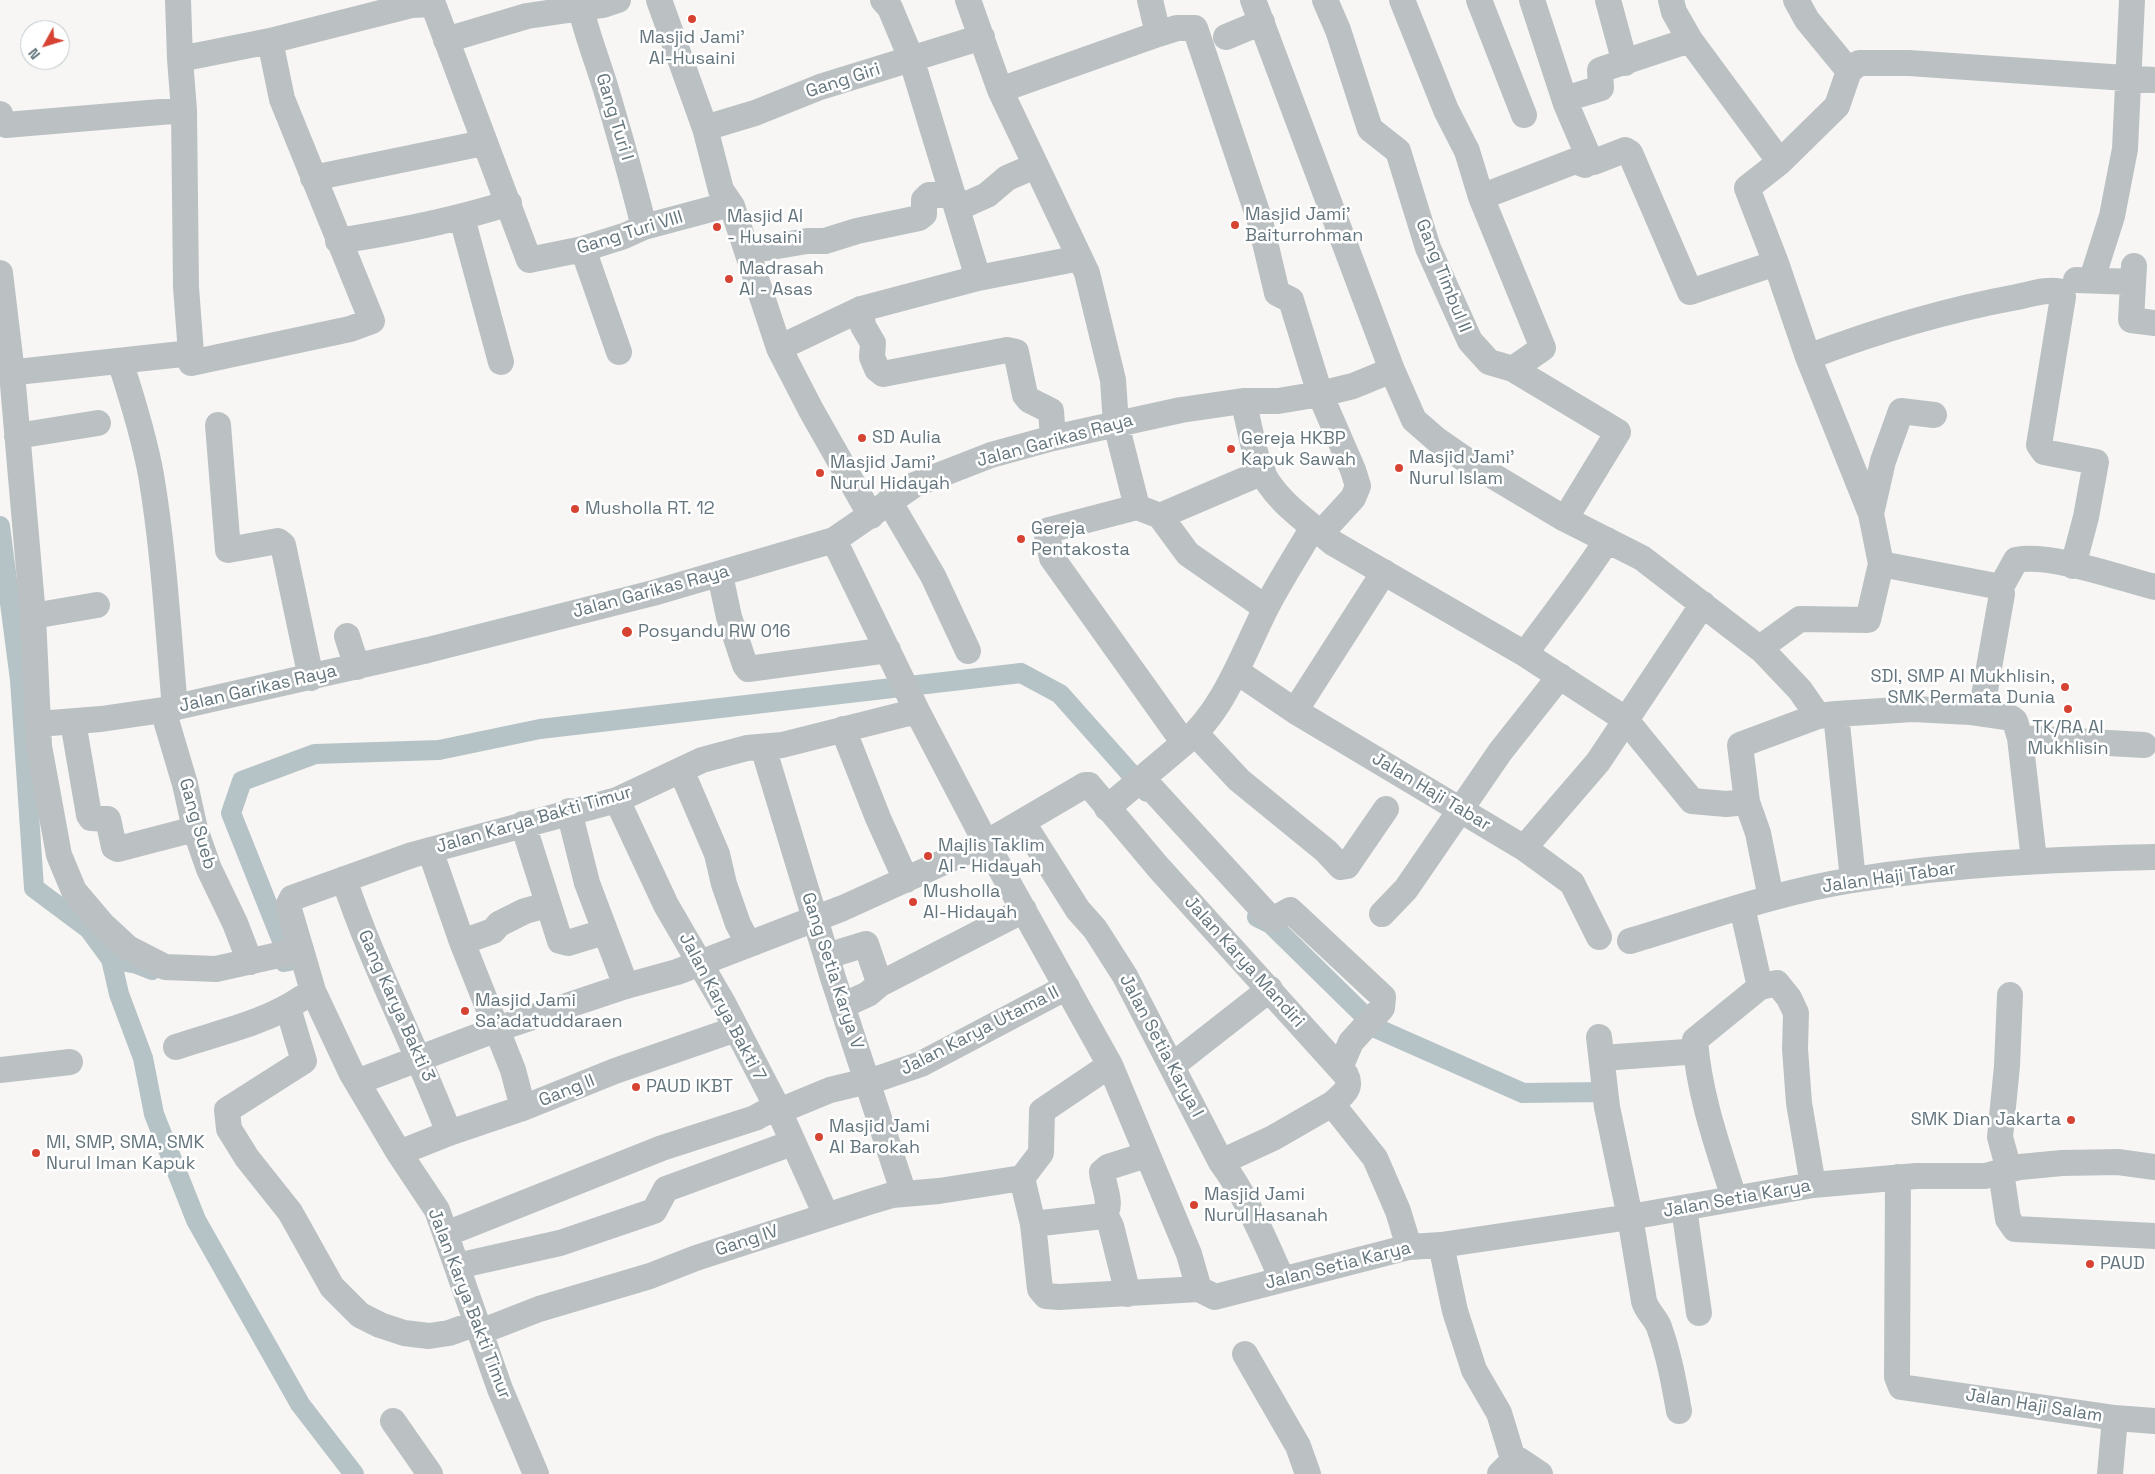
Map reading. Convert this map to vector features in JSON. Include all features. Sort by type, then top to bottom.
[{"type":"street","points":[[6,372],[190,353],[186,287],[184,110],[178,0]]},
{"type":"street","points":[[446,40],[527,16],[581,8],[616,0]]},
{"type":"street","points":[[659,0],[705,128],[721,190],[730,204],[748,251],[764,306],[779,348],[811,410],[880,509],[932,576],[968,651]]},
{"type":"street","points":[[883,0],[890,8],[911,58],[978,278]]},
{"type":"street","points":[[968,0],[1000,90],[1087,273],[1113,380],[1116,424],[1149,511],[1188,554],[1266,608]]},
{"type":"street","points":[[1150,0],[1158,34]]},
{"type":"street","name":"Gang Timbul II","points":[[1325,0],[1338,30],[1370,129],[1398,150],[1428,248],[1470,342],[1488,362],[1513,369],[1618,432],[1565,519]]},
{"type":"street","points":[[1402,0],[1446,110],[1467,151],[1481,197],[1543,348],[1513,369]]},
{"type":"street","points":[[1479,0],[1524,115]]},
{"type":"street","points":[[1532,0],[1565,99],[1590,161]]},
{"type":"street","points":[[1608,0],[1625,63]]},
{"type":"street","points":[[1672,0],[1674,12],[1690,40],[1780,162]]},
{"type":"street","points":[[1796,0],[1807,20],[1849,70]]},
{"type":"street","points":[[2092,279],[2112,216],[2125,149],[2132,0]]},
{"type":"street","points":[[180,59],[270,41],[412,5],[433,4],[484,143],[509,203],[462,218],[407,230],[338,240]]},
{"type":"street","name":"Gang Turi I","points":[[581,8],[586,33],[630,167],[644,227]]},
{"type":"street","points":[[1226,37],[1257,11],[1392,370],[1414,420],[1437,440],[1463,458],[1565,519],[1642,558],[1763,651],[1827,715],[1853,880]]},
{"type":"street","points":[[1000,90],[1158,34],[1177,28],[1195,28],[1260,221],[1277,293],[1291,300],[1320,394],[1354,470],[1358,486],[1353,498],[1317,530],[1266,608],[1236,671],[1190,739],[1128,790],[1272,920],[1290,910],[1383,997],[1382,1008],[1351,1042],[1340,1068]]},
{"type":"street","name":"Gang Giri","points":[[705,128],[756,113],[820,87],[982,37]]},
{"type":"street","points":[[1565,99],[1602,88],[1600,70],[1690,40]]},
{"type":"street","points":[[191,363],[350,329],[372,321],[282,98],[270,41]]},
{"type":"street","points":[[1763,651],[1764,645],[1800,619],[1868,620],[1881,564],[1871,514],[1808,356],[1776,263],[1746,188],[1780,162],[1837,106],[1849,70],[1859,63],[1909,63],[2155,80]]},
{"type":"street","points":[[0,114],[1,123],[6,125],[184,110]]},
{"type":"street","points":[[313,178],[484,143]]},
{"type":"street","points":[[1481,197],[1575,161],[1585,165],[1590,161],[1625,150],[1630,153],[1690,292],[1776,263]]},
{"type":"street","points":[[748,251],[807,241],[825,242],[858,231],[919,218],[924,214],[924,200],[929,195],[955,201],[987,195],[1008,178],[1035,166]]},
{"type":"street","name":"Gang Turi VIII","points":[[509,203],[529,260],[583,249],[624,236],[644,227],[730,204]]},
{"type":"street","points":[[462,218],[501,362]]},
{"type":"street","points":[[583,249],[618,352]]},
{"type":"street","points":[[779,348],[861,309],[978,278],[1080,258]]},
{"type":"street","points":[[0,273],[6,372],[17,436],[33,616],[40,746],[59,855],[74,891],[102,924],[128,948],[165,967],[216,969],[280,955]]},
{"type":"street","points":[[2073,566],[2086,518],[2096,462],[2044,452],[2039,445],[2063,294],[2063,281],[2133,274],[2131,320],[2155,323]]},
{"type":"street","points":[[1808,356],[1849,341],[1957,309],[2044,292],[2060,291],[2063,294]]},
{"type":"street","points":[[861,309],[863,326],[873,342],[872,357],[877,368],[883,374],[1007,350],[1016,352],[1025,395],[1029,400],[1051,411],[1053,438]]},
{"type":"street","name":"Gang Sueb","points":[[120,361],[138,419],[151,474],[160,544],[169,709],[195,829],[209,869],[235,923],[280,955]]},
{"type":"street","name":"Jalan Garikas Raya","points":[[38,724],[73,722],[169,709],[311,678],[357,667],[427,646],[653,589],[720,575],[834,540],[914,486],[938,474],[991,455],[1053,438],[1181,410],[1243,401],[1278,401],[1320,394],[1354,386],[1392,370]]},
{"type":"street","points":[[1243,401],[1260,467],[1263,472],[1287,504],[1333,543],[1526,654],[1625,719],[1692,801],[1726,804],[1747,802]]},
{"type":"street","points":[[1871,514],[1883,462],[1901,411],[1934,415]]},
{"type":"street","points":[[17,436],[98,423]]},
{"type":"street","points":[[218,425],[228,550],[278,541],[283,545],[311,678]]},
{"type":"street","points":[[1263,472],[1149,511],[1049,530],[1047,535],[1054,562],[1190,739],[1326,851],[1341,867],[1346,866],[1351,860],[1386,809]]},
{"type":"street","points":[[834,540],[916,709],[986,843],[1110,1065],[1189,1254],[1199,1289]]},
{"type":"street","points":[[1526,654],[1564,599],[1590,568],[1607,540]]},
{"type":"street","points":[[1981,713],[2002,594],[2001,587],[2016,560],[2028,558],[2073,566],[2155,587]]},
{"type":"street","points":[[1881,564],[2001,587]]},
{"type":"street","points":[[1295,711],[1384,572]]},
{"type":"street","points":[[720,575],[729,617],[744,665],[748,669],[888,650]]},
{"type":"street","points":[[1524,848],[1598,762],[1703,604]]},
{"type":"street","points":[[33,616],[97,605]]},
{"type":"street","points":[[347,636],[357,667]]},
{"type":"street","name":"Jalan Haji Tabar","points":[[1236,671],[1295,711],[1524,848],[1572,883],[1598,938]]},
{"type":"street","points":[[1382,914],[1406,889],[1500,752],[1560,676]]},
{"type":"street","name":"Jalan Karya Bakti Timur","points":[[536,1474],[500,1389],[437,1210],[399,1153],[357,1082],[313,991],[280,955],[288,903],[292,898],[430,850],[569,811],[617,800],[702,760],[747,748],[782,745],[916,709]]},
{"type":"street","points":[[1771,898],[1758,833],[1747,802],[1740,745],[1827,715],[1913,709],[1981,713],[2013,719],[2020,738],[2034,860]]},
{"type":"street","points":[[73,722],[89,815],[91,818],[107,818],[112,844],[118,849],[195,829]]},
{"type":"street","points":[[842,729],[878,818],[906,880]]},
{"type":"street","points":[[2020,738],[2144,745]]},
{"type":"street","name":"Gang Setia Karya V","points":[[763,746],[842,1006],[904,1194]]},
{"type":"street","points":[[681,770],[717,854],[724,884],[738,924],[746,939],[753,943]]},
{"type":"street","name":"Jalan Karya Mandiri","points":[[357,1082],[498,1029],[626,986],[660,978],[816,918],[906,880],[986,843],[1085,785],[1092,789],[1128,790],[1158,867],[1270,989],[1349,1080],[1346,1092],[1332,1104]]},
{"type":"street","name":"Jalan Karya Bakti 7","points":[[617,800],[666,905],[701,963],[777,1109],[826,1215]]},
{"type":"street","points":[[569,811],[587,883],[626,986]]},
{"type":"street","points":[[55,836],[109,823]]},
{"type":"street","name":"Jalan Setia Karya I","points":[[1023,823],[1078,910],[1095,929],[1125,976],[1221,1162],[1231,1176],[1265,1240],[1282,1279]]},
{"type":"street","points":[[523,824],[557,937],[562,942],[568,943],[604,932]]},
{"type":"street","points":[[430,850],[462,942],[513,1070],[523,1108]]},
{"type":"street","name":"Jalan Haji Tabar","points":[[1630,941],[1771,898],[1853,880],[2034,860],[2155,857]]},
{"type":"street","name":"Gang Karya Bakti 3","points":[[344,879],[355,913],[419,1058],[449,1133]]},
{"type":"street","points":[[462,942],[493,931],[500,924],[525,911],[548,905]]},
{"type":"street","points":[[1742,907],[1760,986]]},
{"type":"street","points":[[842,1006],[868,994],[881,983],[1024,910]]},
{"type":"street","points":[[827,956],[865,943],[881,983]]},
{"type":"street","points":[[1734,1198],[1711,1127],[1694,1040],[1760,986],[1777,983],[1789,998],[1796,1013],[1799,1103],[1813,1185]]},
{"type":"street","name":"Jalan Karya Utama II","points":[[446,1234],[662,1148],[755,1118],[830,1090],[880,1078],[921,1064],[1067,988]]},
{"type":"street","points":[[1172,1065],[1270,989]]},
{"type":"street","points":[[176,1047],[288,1008],[313,991]]},
{"type":"street","points":[[2010,995],[2007,1066],[2000,1137],[2005,1171],[2008,1219],[2015,1229],[2155,1236]]},
{"type":"street","name":"Gang IV","points":[[288,1008],[304,1061],[227,1110],[229,1129],[247,1158],[290,1212],[332,1287],[360,1315],[380,1325],[404,1333],[429,1336],[479,1327],[650,1276],[696,1258],[826,1215],[892,1196],[1022,1178]]},
{"type":"street","name":"Gang II","points":[[399,1153],[449,1133],[523,1108],[615,1070],[736,1028]]},
{"type":"street","points":[[1680,1411],[1658,1325],[1646,1309],[1644,1301],[1630,1217],[1607,1107],[1602,1053],[1686,1052],[1695,1048]]},
{"type":"street","points":[[0,1070],[70,1062]]},
{"type":"street","points":[[1022,1178],[1041,1153],[1044,1109],[1110,1065]]},
{"type":"street","points":[[1221,1162],[1273,1138],[1332,1104],[1375,1158],[1398,1211],[1409,1247]]},
{"type":"street","points":[[457,1266],[560,1243],[654,1211],[666,1189],[792,1143]]},
{"type":"street","points":[[1128,1294],[1111,1226],[1105,1214],[1108,1205],[1102,1172],[1108,1167],[1146,1155]]},
{"type":"street","name":"Jalan Setia Karya","points":[[1022,1178],[1033,1224],[1040,1290],[1046,1296],[1128,1294],[1199,1289],[1215,1297],[1409,1247],[1441,1245],[1630,1217],[1813,1185],[1898,1178],[1985,1176],[2033,1165],[2109,1162],[2155,1167]]},
{"type":"street","name":"Jalan Haji Salam","points":[[1898,1178],[1897,1377],[1901,1387],[2115,1418],[2155,1421]]},
{"type":"street","points":[[1684,1208],[1699,1313]]},
{"type":"street","points":[[1033,1224],[1105,1214]]},
{"type":"street","points":[[1441,1245],[1455,1311],[1474,1370],[1499,1413],[1507,1468],[1519,1460],[1540,1474]]},
{"type":"street","points":[[1245,1354],[1298,1446],[1308,1474]]},
{"type":"street","points":[[2110,1474],[2115,1418]]},
{"type":"street","points":[[393,1421],[430,1474]]},
{"type":"waterway","points":[[0,526],[20,680],[34,888],[89,929],[111,959],[119,994],[143,1058],[154,1114],[196,1220],[300,1404],[354,1474]]},
{"type":"waterway","points":[[284,962],[290,961],[231,813],[242,781],[315,754],[439,750],[540,729],[1021,673],[1060,694],[1147,792]]},
{"type":"waterway","points":[[1257,917],[1271,924],[1378,1029],[1523,1093],[1602,1092],[1605,1108]]},
{"type":"waterway","points":[[111,959],[137,964],[152,970]]},
{"type":"place","name":"Masjid Jami' Al-Husaini","points":[[692,19]]},
{"type":"place","name":"Masjid Jami' Baiturrohman","points":[[1235,225]]},
{"type":"place","name":"Masjid Al - Husaini","points":[[717,227]]},
{"type":"place","name":"Madrasah Al - Asas","points":[[729,279]]},
{"type":"place","name":"SD Aulia","points":[[862,438]]},
{"type":"place","name":"Gereja HKBP Kapuk Sawah","points":[[1231,449]]},
{"type":"place","name":"Masjid Jami' Nurul Islam","points":[[1399,468]]},
{"type":"place","name":"Masjid Jami' Nurul Hidayah","points":[[820,473]]},
{"type":"place","name":"Musholla RT. 12","points":[[575,509]]},
{"type":"place","name":"Gereja Pentakosta","points":[[1021,539]]},
{"type":"place","name":"Posyandu RW 016","points":[[627,632]]},
{"type":"place","name":"SDI, SMP Al Mukhlisin, SMK Permata Dunia","points":[[2065,687]]},
{"type":"place","name":"TK/RA Al Mukhlisin","points":[[2068,709]]},
{"type":"place","name":"Majlis Taklim Al - Hidayah","points":[[928,856]]},
{"type":"place","name":"Musholla Al-Hidayah","points":[[913,902]]},
{"type":"place","name":"Masjid Jami Sa'adatuddaraen","points":[[465,1011]]},
{"type":"place","name":"PAUD IKBT","points":[[636,1087]]},
{"type":"place","name":"SMK Dian Jakarta","points":[[2071,1120]]},
{"type":"place","name":"Masjid Jami Al Barokah","points":[[819,1137]]},
{"type":"place","name":"MI, SMP, SMA, SMK Nurul Iman Kapuk","points":[[36,1153]]},
{"type":"place","name":"Masjid Jami Nurul Hasanah","points":[[1194,1205]]},
{"type":"place","name":"PAUD","points":[[2090,1264]]}]
